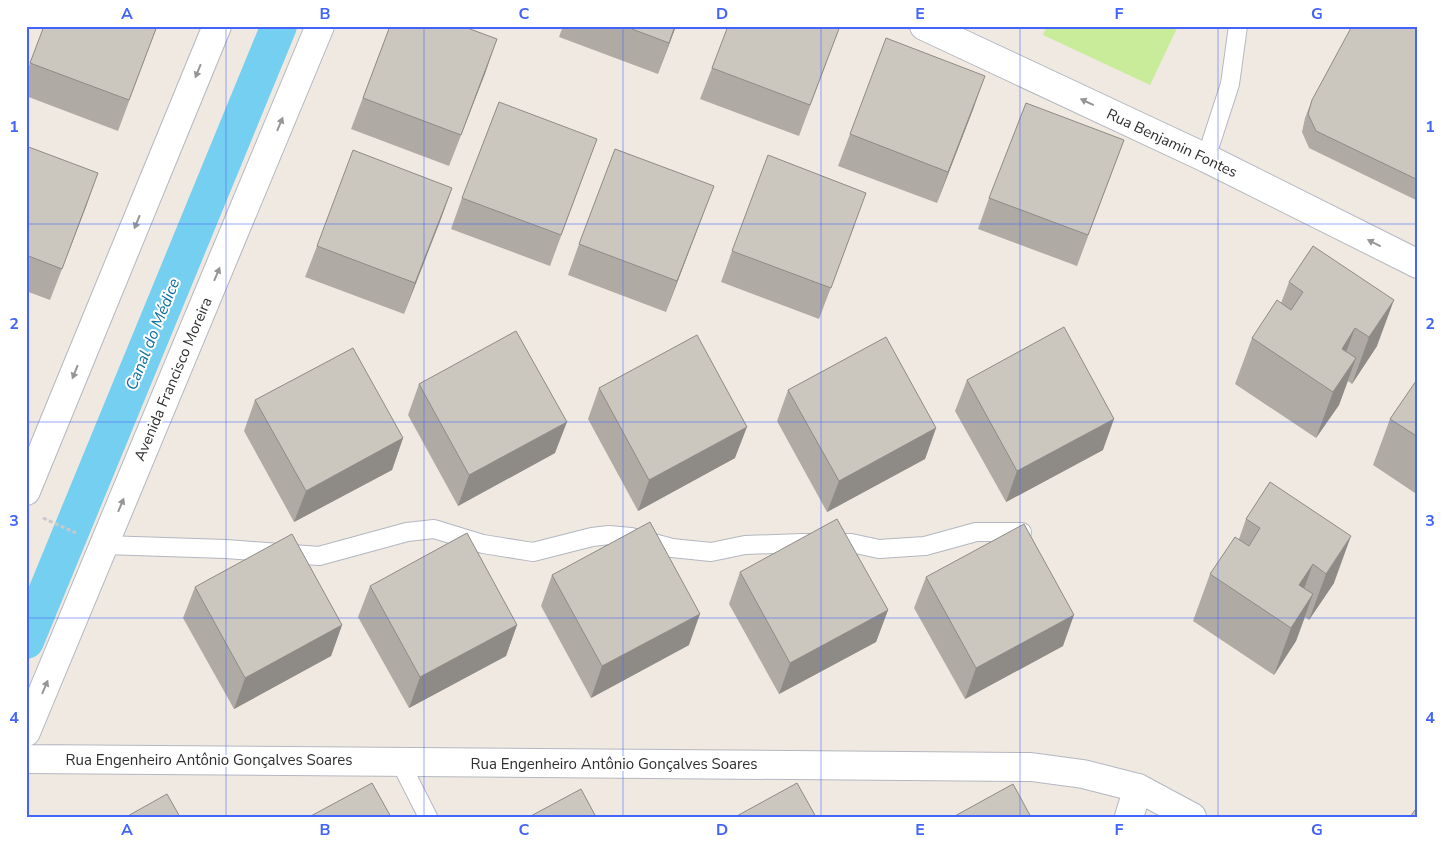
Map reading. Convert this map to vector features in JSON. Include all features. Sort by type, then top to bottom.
[{"type":"street","points":[[30,503],[217,26]]},
{"type":"street","name":"Avenida Francisco Moreira","points":[[26,732],[94,541],[320,26]]},
{"type":"street","name":"Rua Benjamin Fontes","points":[[924,26],[1206,158],[1418,264]]},
{"type":"street","name":"Rua Engenheiro Antônio Gonçalves Soares","points":[[26,759],[1031,767],[1083,774],[1138,788],[1192,817]]},
{"type":"street","points":[[1129,817],[1138,788]]},
{"type":"lane","points":[[1206,158],[1230,84],[1238,26]]},
{"type":"lane","points":[[94,541],[319,556],[407,532],[434,529],[483,544],[533,552],[592,537],[609,535],[630,536],[672,548],[711,552],[745,545],[802,543],[851,544],[879,549],[925,546],[976,532],[1022,532]]},
{"type":"lane","points":[[400,762],[428,817]]},
{"type":"path","points":[[30,503],[94,541]]},
{"type":"green space","points":[[1047,26],[1178,26],[1150,85],[1043,35]]},
{"type":"building","points":[[44,26],[157,26],[129,100],[30,63]]},
{"type":"building","points":[[390,26],[462,26],[497,39],[461,135],[363,98]]},
{"type":"building","points":[[624,26],[675,26],[669,43]]},
{"type":"building","points":[[728,26],[840,26],[810,105],[712,68]]},
{"type":"building","points":[[1352,26],[1418,26],[1418,180],[1316,131],[1308,114],[1312,100]]},
{"type":"building","points":[[886,38],[985,76],[948,172],[850,134]]},
{"type":"building","points":[[499,102],[597,139],[561,235],[462,198]]},
{"type":"building","points":[[1026,103],[1124,140],[1088,235],[989,198]]},
{"type":"building","points":[[26,146],[98,173],[62,269],[26,255]]},
{"type":"building","points":[[615,149],[714,186],[677,281],[579,244]]},
{"type":"building","points":[[353,150],[452,188],[415,283],[317,246]]},
{"type":"building","points":[[768,155],[866,193],[831,288],[732,251]]},
{"type":"building","points":[[1313,246],[1394,300],[1369,337],[1355,328],[1342,349],[1356,358],[1333,392],[1252,338],[1277,300],[1291,310],[1303,292],[1289,282]]},
{"type":"building","points":[[1064,327],[1114,419],[1017,471],[967,380]]},
{"type":"building","points":[[516,331],[567,422],[469,475],[419,384]]},
{"type":"building","points":[[697,335],[747,427],[649,480],[599,388]]},
{"type":"building","points":[[886,337],[936,428],[839,481],[788,390]]},
{"type":"building","points":[[353,348],[403,438],[306,491],[255,400]]},
{"type":"building","points":[[1416,381],[1418,383],[1418,437],[1390,419]]},
{"type":"building","points":[[1270,482],[1351,536],[1326,574],[1313,564],[1299,585],[1313,594],[1291,628],[1210,574],[1235,537],[1249,546],[1260,528],[1246,519]]},
{"type":"building","points":[[837,519],[888,610],[790,663],[740,572]]},
{"type":"building","points":[[650,522],[700,614],[602,666],[552,575]]},
{"type":"building","points":[[1024,524],[1074,615],[976,668],[926,577]]},
{"type":"building","points":[[467,533],[517,625],[420,677],[370,586]]},
{"type":"building","points":[[292,534],[342,625],[245,678],[195,587]]},
{"type":"building","points":[[372,783],[391,817],[309,817]]},
{"type":"building","points":[[797,783],[816,817],[735,817]]},
{"type":"building","points":[[1013,784],[1031,817],[953,817]]},
{"type":"building","points":[[581,789],[596,817],[529,817]]},
{"type":"building","points":[[167,794],[180,817],[126,817]]},
{"type":"building","points":[[1418,806],[1418,817],[1410,817]]},
{"type":"waterway","name":"Canal do Médice","points":[[26,641],[279,26]]}]
